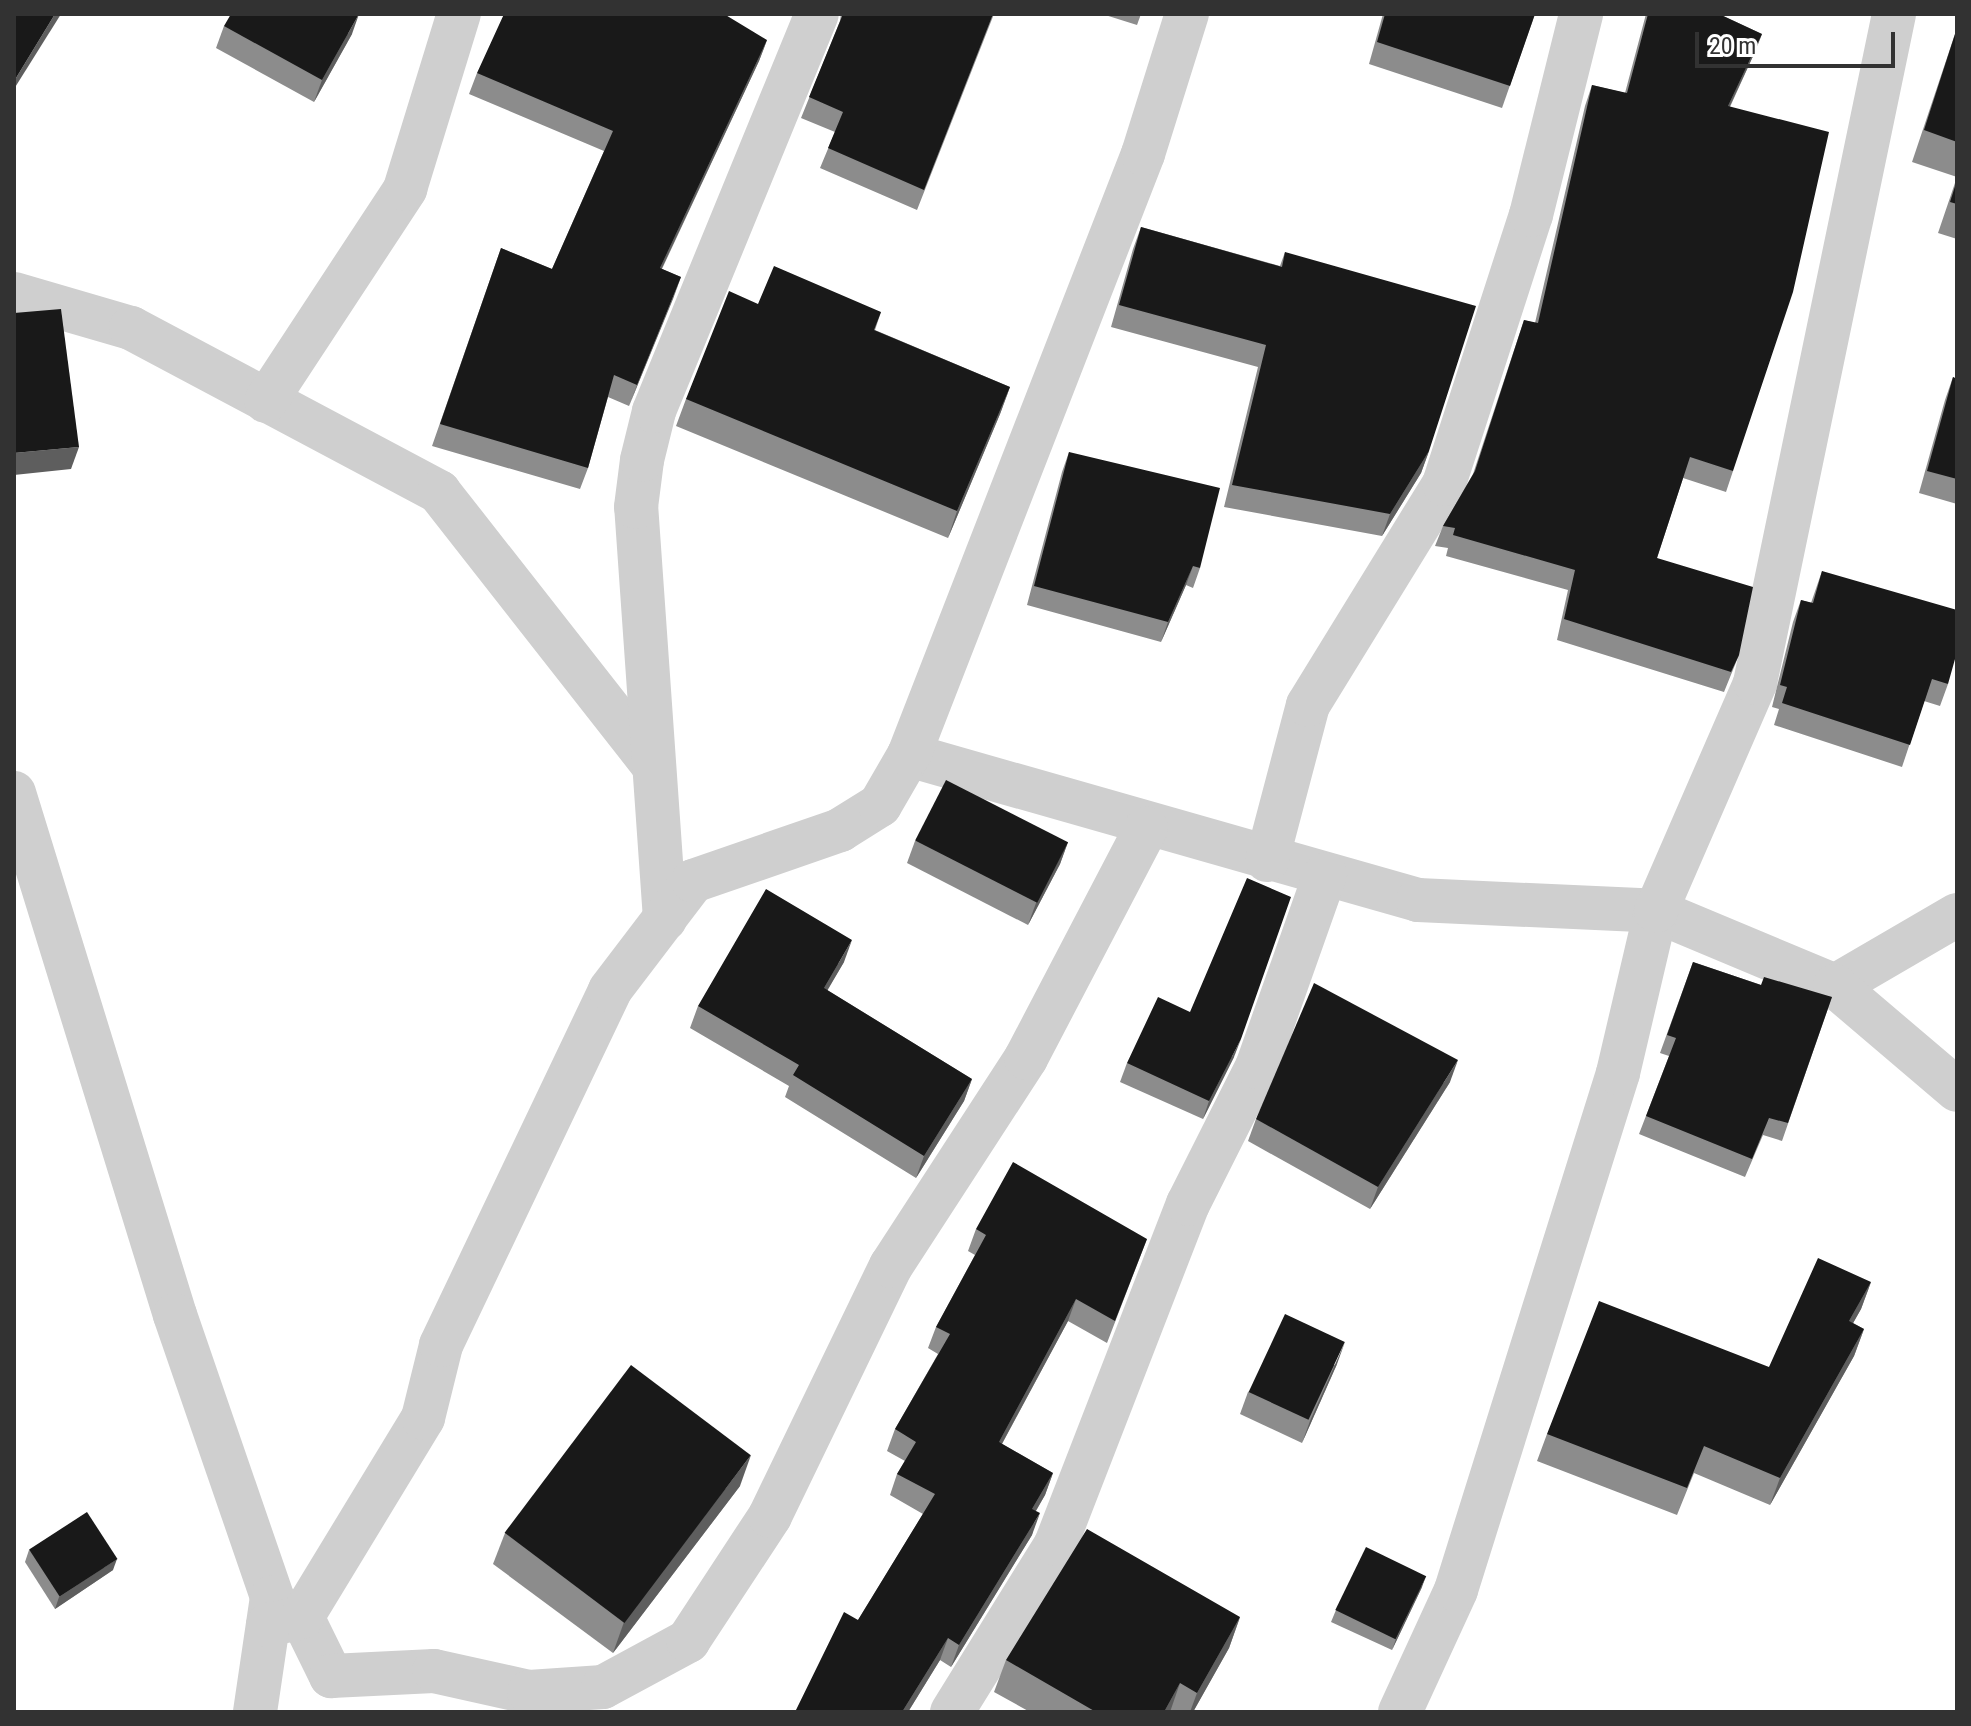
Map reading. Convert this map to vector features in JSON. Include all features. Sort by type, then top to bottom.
[{"type":"street","points":[[266,401],[405,189],[459,14]]},
{"type":"street","points":[[665,919],[636,507],[642,460],[654,411],[817,14]]},
{"type":"street","points":[[255,1712],[285,1621],[423,1418],[441,1345],[610,990],[693,881],[840,830],[880,805],[909,755],[1143,154],[1187,14]]},
{"type":"street","points":[[1267,860],[1308,705],[1444,484],[1531,215],[1581,14]]},
{"type":"street","points":[[1400,1712],[1456,1590],[1529,1337],[1618,1073],[1656,911],[1755,683],[1894,14]]},
{"type":"street","points":[[14,294],[131,328],[439,492],[654,766]]},
{"type":"street","points":[[909,755],[1146,828],[1418,900],[1656,911],[1835,986],[1957,1090]]},
{"type":"street","points":[[14,793],[175,1315],[272,1597],[285,1621],[331,1676],[434,1671],[529,1692],[571,1712]]},
{"type":"street","points":[[529,1692],[603,1687],[688,1641],[770,1516],[891,1266],[1026,1058],[1146,828]]},
{"type":"street","points":[[952,1712],[1056,1544],[1188,1204],[1257,1067],[1325,875]]},
{"type":"street","points":[[1835,986],[1957,915]]},
{"type":"building","points":[[14,14],[55,14],[16,78],[14,78]]},
{"type":"building","points":[[231,14],[359,14],[322,80],[224,26]]},
{"type":"building","points":[[504,14],[724,14],[767,40],[660,268],[681,277],[637,385],[614,375],[588,468],[440,424],[501,248],[552,269],[613,131],[477,73]]},
{"type":"building","points":[[843,14],[993,14],[924,190],[828,148],[843,112],[809,97]]},
{"type":"building","points":[[1385,14],[1535,14],[1510,86],[1377,42]]},
{"type":"building","points":[[1648,14],[1719,14],[1762,34],[1728,106],[1829,132],[1793,292],[1733,471],[1690,457],[1657,558],[1753,587],[1739,655],[1731,672],[1564,619],[1575,570],[1453,535],[1455,528],[1443,526],[1475,471],[1524,320],[1538,323],[1592,85],[1627,93]]},
{"type":"building","points":[[1957,35],[1957,142],[1924,130]]},
{"type":"building","points":[[1957,180],[1957,204],[1950,202]]},
{"type":"building","points":[[1141,227],[1282,267],[1285,252],[1476,306],[1429,451],[1390,514],[1232,485],[1266,345],[1119,305]]},
{"type":"building","points":[[774,266],[881,312],[874,330],[1010,387],[957,511],[686,399],[729,291],[758,304]]},
{"type":"building","points":[[61,309],[79,447],[14,453],[14,313]]},
{"type":"building","points":[[1953,377],[1957,379],[1957,479],[1927,471]]},
{"type":"building","points":[[1069,452],[1220,488],[1200,568],[1193,566],[1168,622],[1034,586]]},
{"type":"building","points":[[1822,571],[1957,610],[1957,652],[1948,684],[1932,679],[1910,745],[1782,703],[1787,687],[1780,685],[1801,600],[1813,603]]},
{"type":"building","points":[[946,780],[1068,842],[1037,903],[915,841]]},
{"type":"building","points":[[1247,878],[1291,897],[1241,1039],[1209,1101],[1127,1063],[1158,997],[1190,1012]]},
{"type":"building","points":[[766,889],[852,940],[824,988],[972,1079],[924,1156],[793,1075],[799,1065],[698,1006]]},
{"type":"building","points":[[1693,962],[1761,985],[1764,977],[1832,997],[1788,1123],[1769,1118],[1752,1159],[1646,1116],[1676,1038],[1667,1035]]},
{"type":"building","points":[[1314,983],[1458,1060],[1378,1187],[1256,1119]]},
{"type":"building","points":[[1013,1162],[1147,1239],[1115,1321],[1076,1299],[999,1442],[1053,1473],[1032,1509],[1040,1513],[959,1645],[948,1638],[902,1712],[795,1712],[844,1612],[858,1620],[935,1494],[897,1474],[916,1442],[895,1429],[950,1334],[936,1327],[986,1235],[976,1229]]},
{"type":"building","points":[[1818,1258],[1871,1282],[1849,1321],[1864,1329],[1780,1478],[1704,1446],[1687,1488],[1547,1434],[1599,1301],[1769,1367]]},
{"type":"building","points":[[1285,1314],[1345,1342],[1308,1420],[1249,1392]]},
{"type":"building","points":[[631,1365],[751,1455],[624,1623],[505,1533]]},
{"type":"building","points":[[87,1512],[117,1559],[60,1597],[29,1550]]},
{"type":"building","points":[[1087,1529],[1240,1617],[1197,1693],[1180,1683],[1164,1712],[1096,1712],[1006,1660]]},
{"type":"building","points":[[1366,1547],[1426,1576],[1396,1639],[1335,1610]]}]
